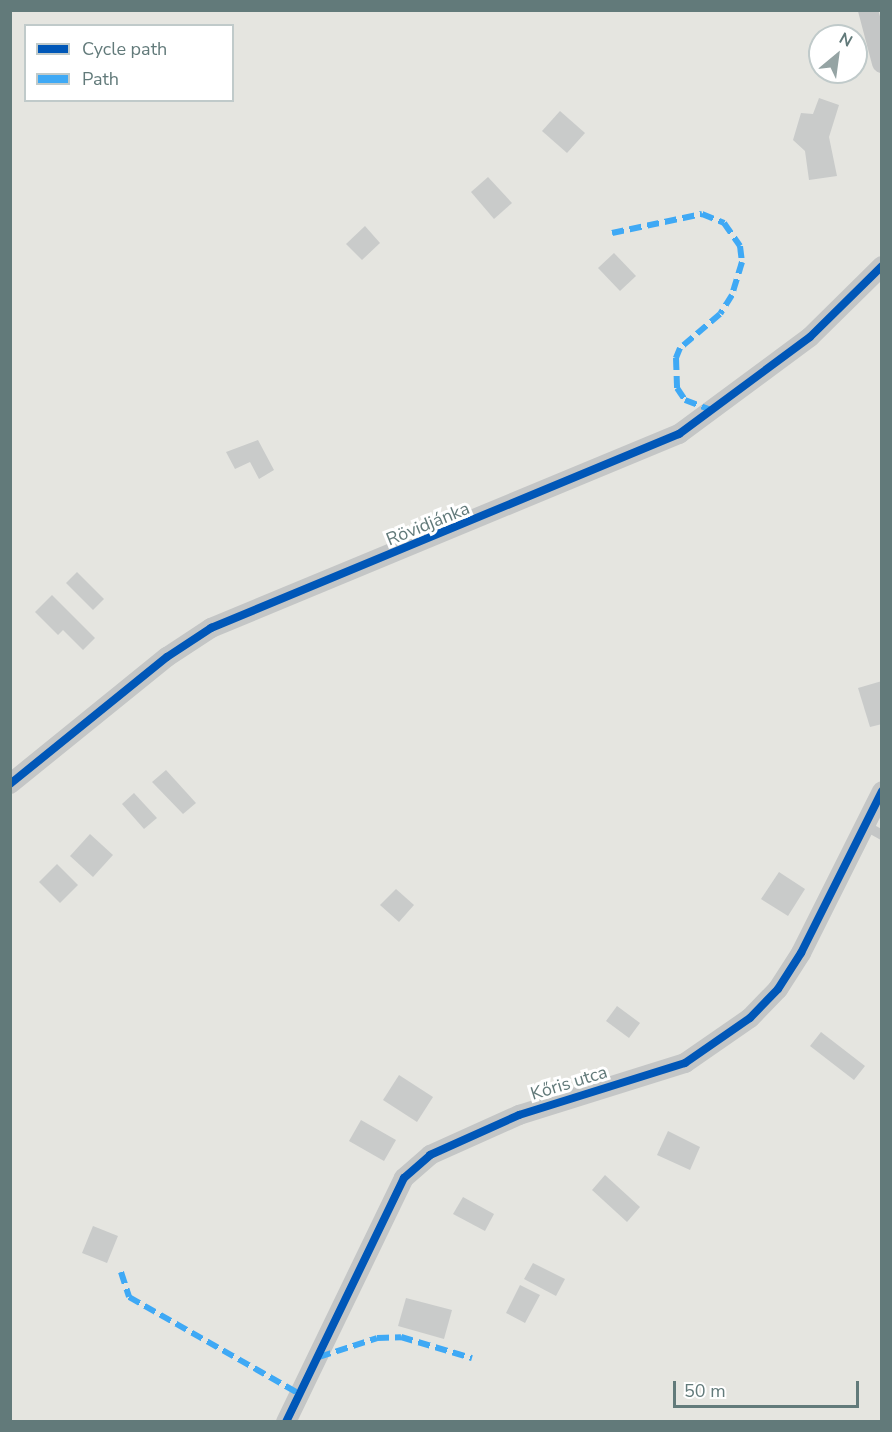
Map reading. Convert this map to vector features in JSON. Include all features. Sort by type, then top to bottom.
[{"type":"street","points":[[868,10],[882,63]]},
{"type":"street","name":"Rövidjánka","points":[[10,784],[167,657],[211,628],[679,434],[810,337],[882,266]]},
{"type":"street","name":"Kőris utca","points":[[286,1422],[404,1178],[430,1155],[519,1115],[684,1063],[750,1018],[778,989],[801,953],[882,791]]},
{"type":"lane","points":[[864,825],[882,835]]},
{"type":"shaded area","points":[[10,11],[881,11],[881,1421],[11,1421]]},
{"type":"building","points":[[819,98],[839,105],[829,137],[837,176],[809,180],[805,151],[793,140],[801,113],[813,114]]},
{"type":"building","points":[[560,111],[585,133],[567,153],[542,131]]},
{"type":"building","points":[[488,177],[512,203],[494,219],[471,192]]},
{"type":"building","points":[[365,226],[380,243],[362,260],[346,244]]},
{"type":"building","points":[[614,253],[636,276],[620,291],[598,268]]},
{"type":"building","points":[[258,440],[274,470],[259,479],[250,462],[235,469],[226,452]]},
{"type":"building","points":[[77,572],[104,599],[93,610],[66,583]]},
{"type":"building","points":[[52,595],[95,638],[83,650],[63,630],[58,635],[35,612]]},
{"type":"building","points":[[882,681],[882,724],[870,727],[858,688]]},
{"type":"building","points":[[166,770],[196,803],[183,814],[152,782]]},
{"type":"building","points":[[134,793],[157,818],[144,829],[122,804]]},
{"type":"building","points":[[90,834],[113,855],[93,877],[70,856]]},
{"type":"building","points":[[57,864],[78,885],[60,903],[39,882]]},
{"type":"building","points":[[779,872],[805,889],[788,916],[761,899]]},
{"type":"building","points":[[396,889],[414,905],[399,922],[380,905]]},
{"type":"building","points":[[617,1006],[640,1023],[629,1038],[606,1021]]},
{"type":"building","points":[[821,1032],[865,1066],[854,1080],[810,1046]]},
{"type":"building","points":[[399,1075],[433,1097],[417,1122],[383,1100]]},
{"type":"building","points":[[361,1120],[396,1140],[384,1161],[349,1141]]},
{"type":"building","points":[[668,1131],[700,1147],[690,1170],[657,1155]]},
{"type":"building","points":[[605,1175],[640,1207],[627,1222],[592,1190]]},
{"type":"building","points":[[463,1197],[494,1214],[485,1231],[453,1214]]},
{"type":"building","points":[[93,1226],[118,1236],[107,1263],[82,1253]]},
{"type":"building","points":[[533,1263],[565,1279],[556,1296],[524,1279]]},
{"type":"building","points":[[520,1285],[540,1295],[525,1323],[506,1313]]},
{"type":"building","points":[[406,1298],[452,1310],[444,1339],[398,1326]]},
{"type":"marked path","points":[[612,233],[702,214],[724,223],[740,246],[742,262],[732,295],[720,314],[680,348],[676,358],[677,388],[685,400],[713,411]]},
{"type":"marked path","points":[[121,1272],[129,1297],[300,1394]]},
{"type":"marked path","points":[[319,1357],[377,1338],[401,1337],[472,1358]]},
{"type":"cycle path","points":[[10,784],[167,657],[211,628],[679,434],[810,337],[882,266]]},
{"type":"cycle path","points":[[286,1422],[404,1178],[430,1155],[519,1115],[685,1063],[750,1018],[778,989],[801,953],[882,791]]}]
